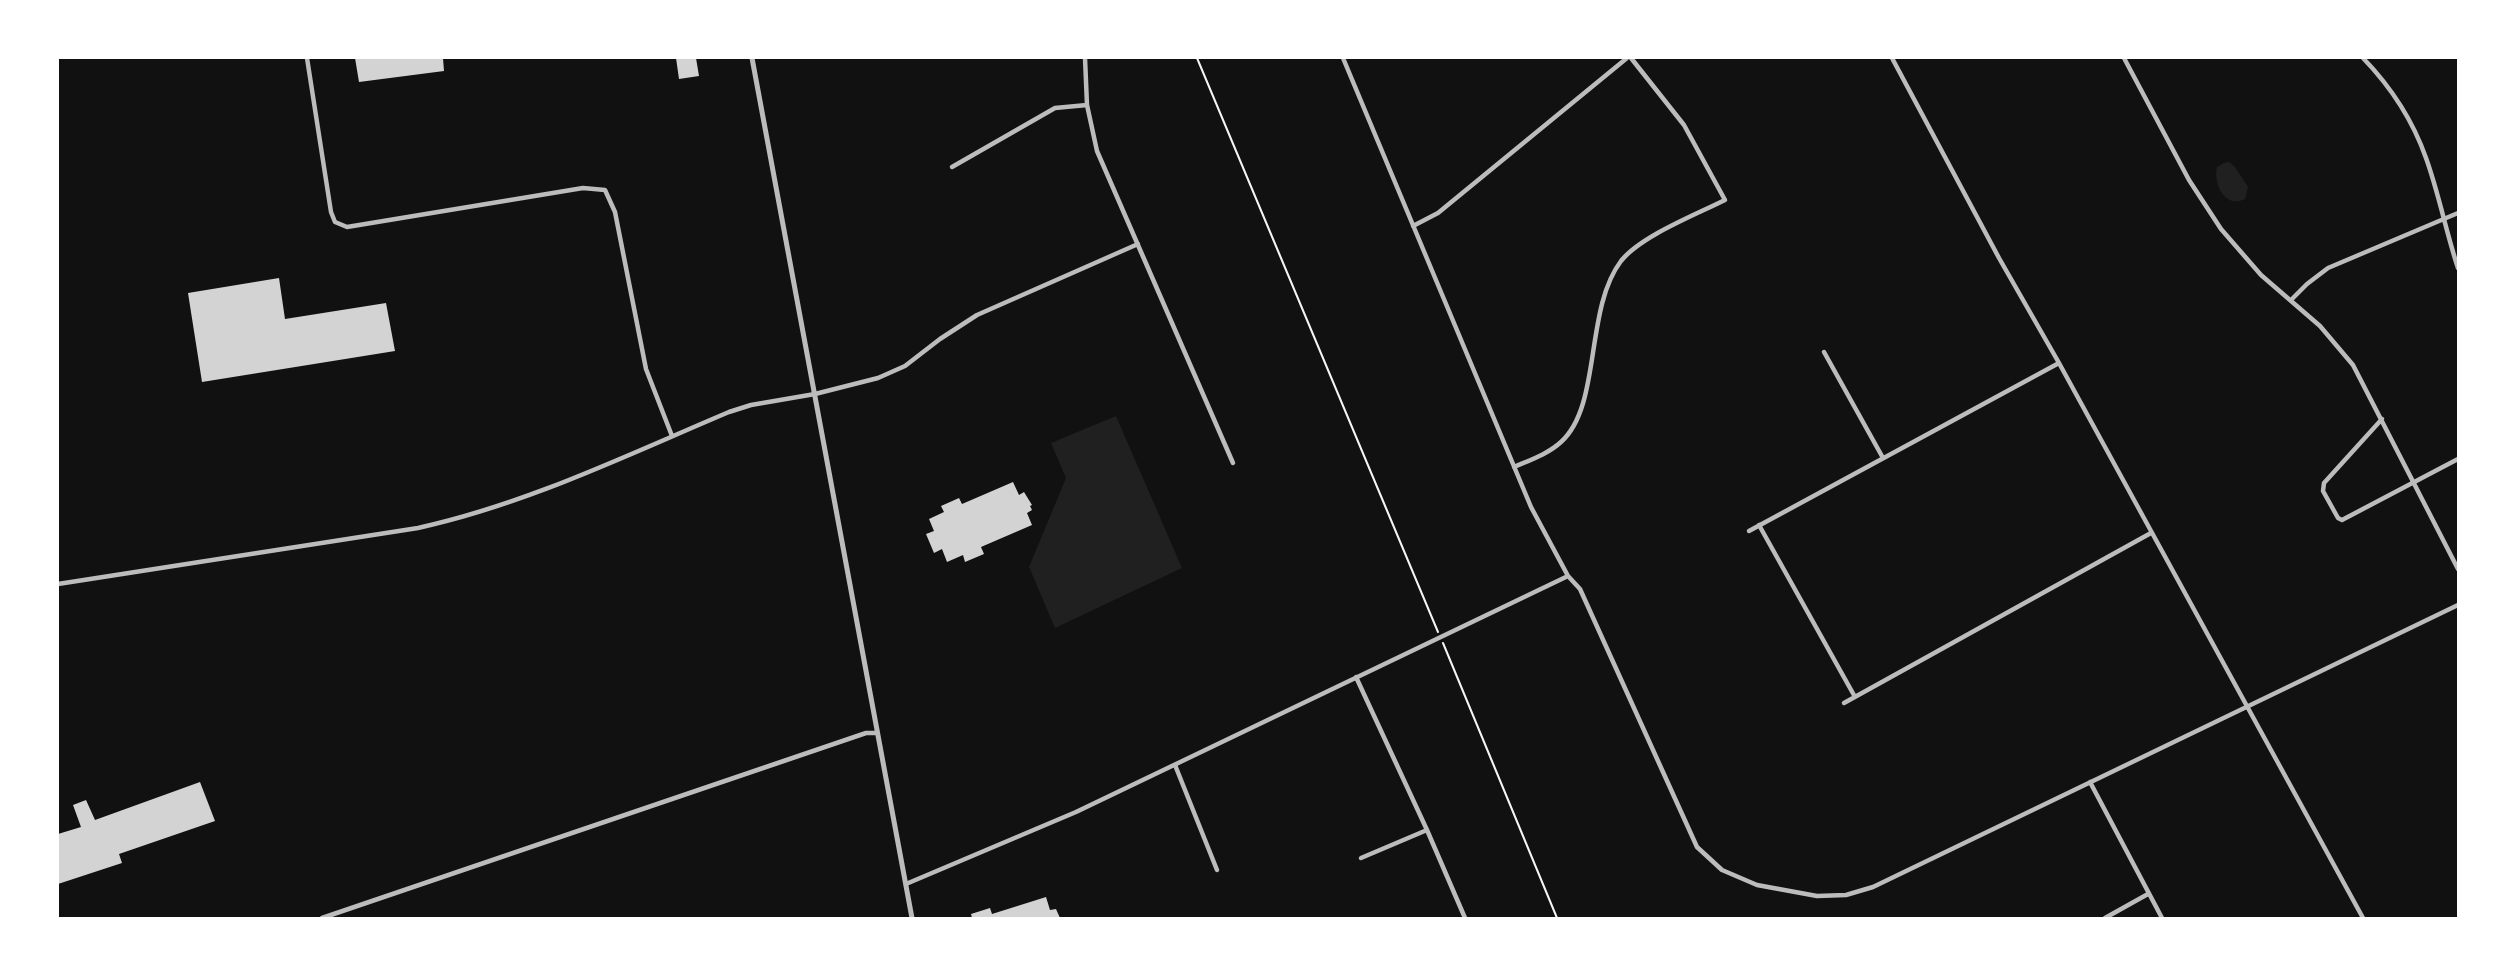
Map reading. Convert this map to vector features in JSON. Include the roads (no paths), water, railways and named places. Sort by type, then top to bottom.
[{"type":"street","points":[[307,58],[331,212],[335,222],[347,227],[583,188],[605,190],[615,212],[646,369],[672,436]]},
{"type":"street","points":[[752,58],[912,918]]},
{"type":"street","points":[[1085,58],[1088,104],[1097,151],[1233,463]]},
{"type":"street","points":[[1343,58],[1531,508],[1568,576],[1580,589],[1697,847],[1722,870],[1757,885],[1817,896],[1846,895],[1873,887],[2458,604]]},
{"type":"street","points":[[1413,226],[1438,213],[1627,58]]},
{"type":"street","points":[[1514,467],[1546,453],[1562,441],[1574,426],[1583,402],[1602,299],[1611,277],[1622,260],[1640,244],[1725,200],[1684,125],[1631,58]]},
{"type":"street","points":[[1892,58],[1999,258],[2059,363],[2246,707],[2298,796],[2363,918]]},
{"type":"street","points":[[2124,58],[2205,206],[2238,250],[2261,275],[2320,326],[2353,365],[2415,482],[2458,569]]},
{"type":"street","points":[[2363,58],[2395,98],[2417,136],[2426,157],[2458,268]]},
{"type":"street","points":[[952,167],[1055,108],[1088,104]]},
{"type":"street","points":[[2291,300],[2307,284],[2328,268],[2458,213]]},
{"type":"street","points":[[58,584],[418,528],[463,518],[529,497],[672,436],[751,405],[815,394],[878,378],[905,366],[940,339],[977,315],[1138,244]]},
{"type":"street","points":[[1824,352],[1883,458]]},
{"type":"street","points":[[1749,531],[2059,363]]},
{"type":"street","points":[[2382,419],[2324,483],[2323,490],[2338,518],[2342,520],[2458,459]]},
{"type":"street","points":[[1759,525],[1855,697]]},
{"type":"street","points":[[1844,703],[2151,533]]},
{"type":"street","points":[[906,884],[1076,812],[1568,576]]},
{"type":"street","points":[[1356,677],[1427,830],[1465,918]]},
{"type":"street","points":[[322,918],[857,736],[877,733]]},
{"type":"street","points":[[1175,765],[1217,870]]},
{"type":"street","points":[[2090,782],[2162,918]]},
{"type":"street","points":[[1361,858],[1427,830]]},
{"type":"street","points":[[2105,918],[2148,894]]}]
